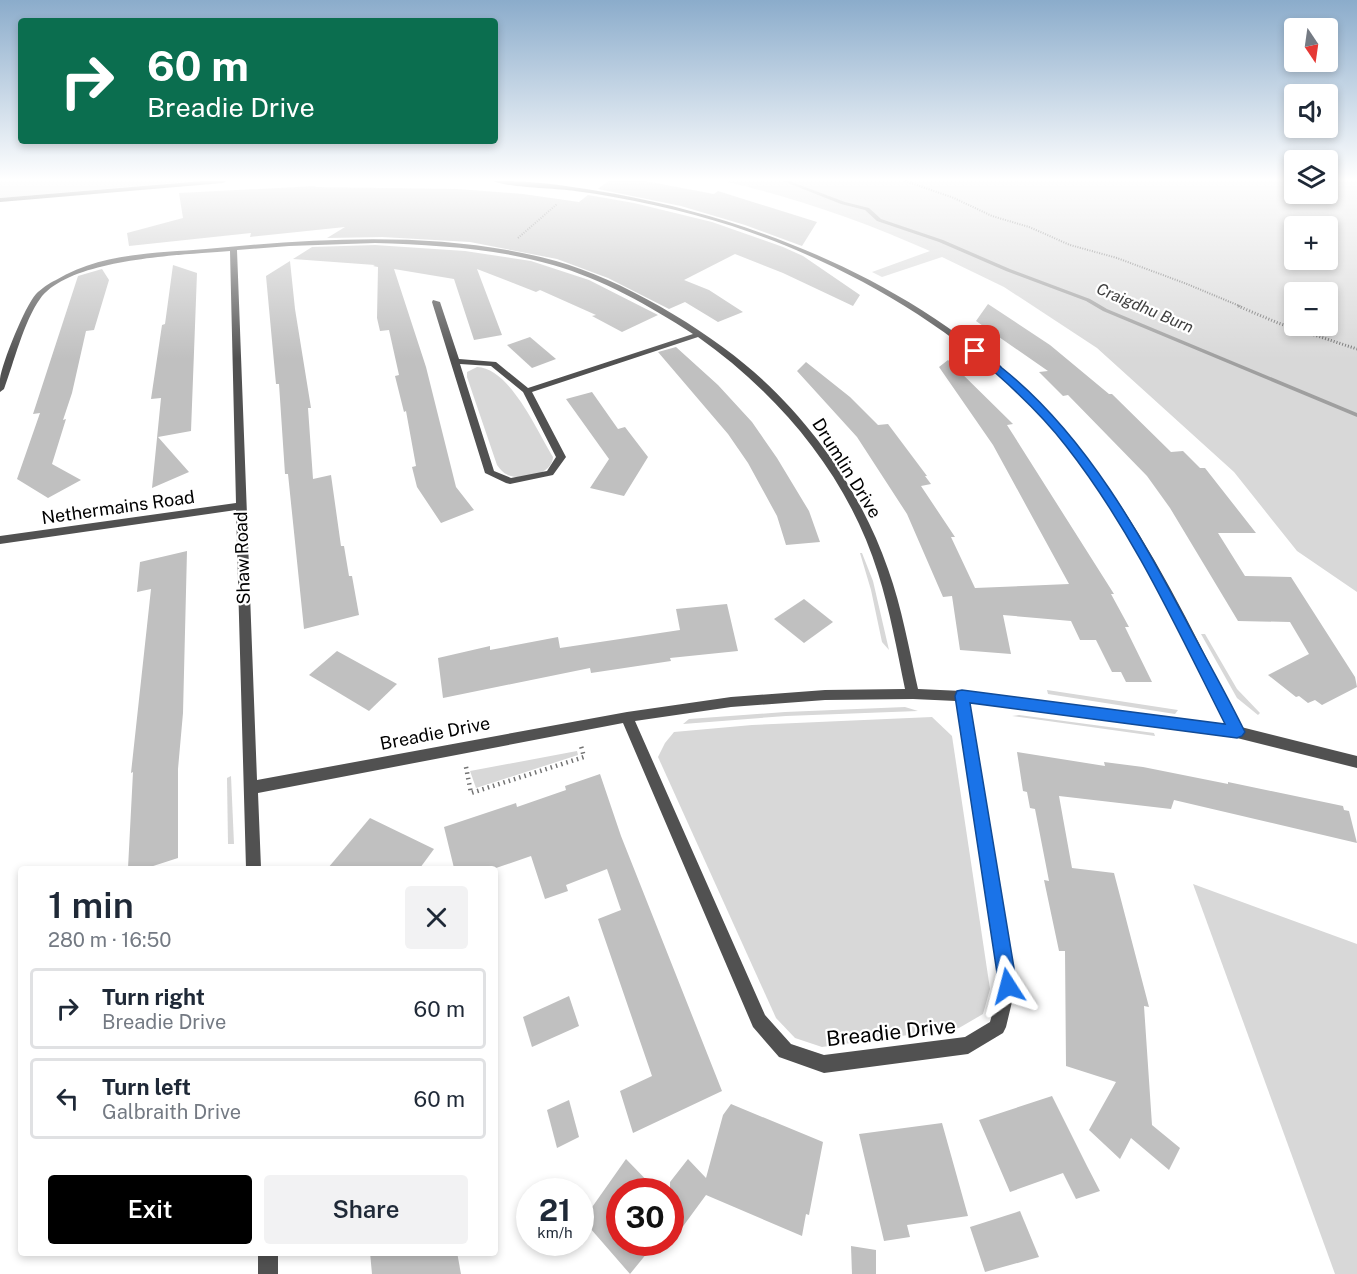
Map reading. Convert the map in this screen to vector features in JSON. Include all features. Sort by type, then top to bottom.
[{"type":"street","name":"Drumlin Drive","points":[[0,389],[36,297],[48,287],[85,270],[112,262],[233,248],[346,240]]},
{"type":"street","name":"Drumlin Drive","points":[[364,240],[502,252],[571,268],[664,312],[700,334],[749,372],[811,436],[845,490],[870,536],[884,578],[913,694]]},
{"type":"street","points":[[778,240],[865,278],[934,321],[1006,376],[1040,409],[1070,444],[1112,502],[1149,562],[1237,732]]},
{"type":"street","name":"Shaw Road","points":[[233,248],[252,866]]},
{"type":"street","points":[[436,302],[454,361],[490,473],[510,481],[550,473],[561,457],[527,390],[493,364],[454,361]]},
{"type":"street","points":[[527,390],[700,334]]},
{"type":"street","name":"Nethermains Road","points":[[0,540],[240,506]]},
{"type":"street","name":"Breadie Drive","points":[[250,788],[627,717],[731,702],[825,696],[913,694],[962,696],[1237,732],[1357,762]]},
{"type":"street","name":"Breadie Drive","points":[[627,717],[759,1022],[784,1051],[824,1064],[968,1045],[997,1027],[1008,986],[962,696]]},
{"type":"street","points":[[267,1256],[268,1274]]},
{"type":"path","points":[[1060,240],[1127,262],[1278,322],[1357,349]]},
{"type":"path","points":[[466,768],[471,793],[585,757],[581,745]]},
{"type":"shaded area","points":[[904,240],[1284,240],[1284,270],[1338,270],[1338,240],[1357,240],[1357,592],[1297,551],[1234,472],[1097,348],[1004,287],[942,257],[882,277],[872,272],[930,251]]},
{"type":"shaded area","points":[[477,367],[489,370],[501,378],[531,417],[553,457],[548,468],[542,472],[528,477],[514,477],[505,473],[497,465],[467,377],[467,372]]},
{"type":"shaded area","points":[[860,553],[862,553],[873,581],[889,650],[882,642]]},
{"type":"shaded area","points":[[1201,634],[1205,634],[1237,689],[1260,713],[1258,715],[1237,698]]},
{"type":"shaded area","points":[[1047,690],[1178,710],[1175,714],[1048,694]]},
{"type":"shaded area","points":[[905,707],[918,711],[786,716],[683,724],[689,719]]},
{"type":"shaded area","points":[[1019,715],[1154,733],[1155,736],[1012,716]]},
{"type":"shaded area","points":[[932,717],[952,736],[990,989],[983,1014],[959,1028],[822,1047],[795,1038],[776,1018],[658,757],[674,732],[752,725]]},
{"type":"shaded area","points":[[577,751],[578,755],[476,788],[470,771]]},
{"type":"shaded area","points":[[231,776],[234,844],[228,844],[227,778]]},
{"type":"shaded area","points":[[1193,884],[1357,944],[1357,1274],[1335,1274]]},
{"type":"building","points":[[128,240],[181,240],[129,246]]},
{"type":"building","points":[[443,240],[764,240],[803,256],[860,295],[853,306],[783,273],[735,254],[684,280],[709,290],[743,312],[718,322],[685,302],[669,309],[608,278],[557,259],[470,242]]},
{"type":"building","points":[[787,240],[805,240],[802,246]]},
{"type":"building","points":[[375,245],[465,251],[531,261],[589,280],[658,315],[622,332],[592,316],[596,315],[540,290],[536,292],[477,269],[502,335],[474,340],[454,279],[394,269],[426,367],[456,487],[474,510],[441,523],[417,487],[412,467],[416,466],[406,411],[404,412],[395,376],[399,375],[389,330],[380,331],[377,318],[378,267],[293,259],[312,247]]},
{"type":"building","points":[[290,261],[295,309],[311,408],[308,408],[313,479],[331,475],[341,546],[344,546],[349,576],[352,576],[359,615],[304,629],[288,474],[285,474],[279,384],[276,384],[266,276]]},
{"type":"building","points":[[173,265],[197,273],[191,431],[158,437],[189,472],[152,488],[161,398],[151,399]]},
{"type":"building","points":[[102,269],[109,280],[94,330],[86,331],[72,393],[63,420],[66,419],[52,464],[81,480],[48,498],[17,479],[40,413],[33,414],[78,276]]},
{"type":"building","points":[[988,304],[1050,345],[1109,394],[1112,394],[1171,452],[1183,451],[1200,468],[1205,468],[1256,533],[1218,533],[1245,576],[1291,577],[1355,677],[1357,687],[1322,705],[1315,700],[1308,703],[1299,696],[1296,697],[1268,675],[1309,654],[1290,622],[1238,621],[1170,508],[1147,476],[1068,395],[1063,396],[1039,372],[1048,371],[976,321]]},
{"type":"building","points":[[530,337],[556,359],[532,368],[507,345]]},
{"type":"building","points":[[676,347],[718,385],[752,422],[809,511],[820,542],[786,545],[777,516],[748,463],[728,434],[658,352]]},
{"type":"building","points":[[948,360],[1013,424],[1007,425],[1114,594],[1111,594],[1129,627],[1125,627],[1152,682],[1126,682],[1121,672],[1112,672],[1096,640],[1080,640],[1071,621],[1003,615],[1011,654],[960,650],[952,596],[943,597],[907,514],[857,437],[797,371],[806,362],[850,397],[878,425],[888,424],[927,476],[925,476],[931,484],[921,486],[955,537],[951,537],[975,588],[1069,584],[993,445],[939,367]]},
{"type":"building","points":[[592,392],[618,429],[625,427],[648,457],[624,496],[590,488],[609,459],[566,399]]},
{"type":"building","points":[[187,551],[183,713],[178,769],[178,858],[153,866],[128,866],[133,772],[131,773],[151,589],[137,592],[140,562]]},
{"type":"building","points":[[804,599],[833,622],[804,643],[774,619]]},
{"type":"building","points":[[727,604],[738,651],[670,658],[671,661],[591,673],[590,668],[443,698],[438,658],[490,646],[490,650],[558,637],[560,648],[680,630],[676,609]]},
{"type":"building","points":[[337,651],[397,684],[369,711],[309,675]]},
{"type":"building","points":[[1017,752],[1105,766],[1104,762],[1143,767],[1228,784],[1228,782],[1343,806],[1344,810],[1349,811],[1357,843],[1174,800],[1171,809],[1059,796],[1072,868],[1114,873],[1149,1007],[1144,1006],[1152,1125],[1180,1148],[1169,1170],[1131,1138],[1120,1159],[1089,1130],[1116,1082],[1066,1066],[1065,951],[1059,951],[1044,880],[1049,881],[1035,809],[1030,808],[1027,792],[1023,791]]},
{"type":"building","points":[[600,774],[621,836],[722,1091],[633,1133],[620,1091],[652,1076],[598,919],[621,910],[607,869],[566,885],[568,891],[545,899],[531,856],[498,867],[454,866],[444,827],[516,803],[517,807],[566,790],[565,786]]},
{"type":"building","points":[[370,818],[434,849],[421,866],[330,866]]},
{"type":"building","points":[[569,996],[579,1026],[532,1047],[523,1017]]},
{"type":"building","points":[[1052,1096],[1100,1191],[1076,1199],[1063,1173],[1010,1192],[979,1120]]},
{"type":"building","points":[[569,1100],[579,1137],[557,1148],[547,1110]]},
{"type":"building","points":[[731,1104],[823,1142],[809,1215],[806,1214],[802,1236],[706,1195],[684,1225],[684,1178],[673,1178],[688,1159],[706,1178],[723,1115]]},
{"type":"building","points":[[942,1123],[968,1216],[907,1225],[910,1237],[884,1241],[859,1134]]},
{"type":"building","points":[[626,1159],[644,1178],[613,1178]]},
{"type":"building","points":[[606,1187],[606,1246],[594,1233],[594,1204]]},
{"type":"building","points":[[1020,1211],[1039,1257],[985,1272],[970,1227]]},
{"type":"building","points":[[851,1246],[876,1250],[876,1274],[852,1274]]},
{"type":"building","points":[[370,1256],[458,1256],[461,1274],[372,1274]]},
{"type":"building","points":[[614,1256],[645,1256],[630,1274]]},
{"type":"waterway","name":"Craigdhu Burn","points":[[939,240],[1008,270],[1088,300],[1105,310],[1357,415]]},
{"type":"route","points":[[975,351],[1006,376],[1040,409],[1070,444],[1112,502],[1149,562],[1237,732],[962,696],[1008,986]]}]
